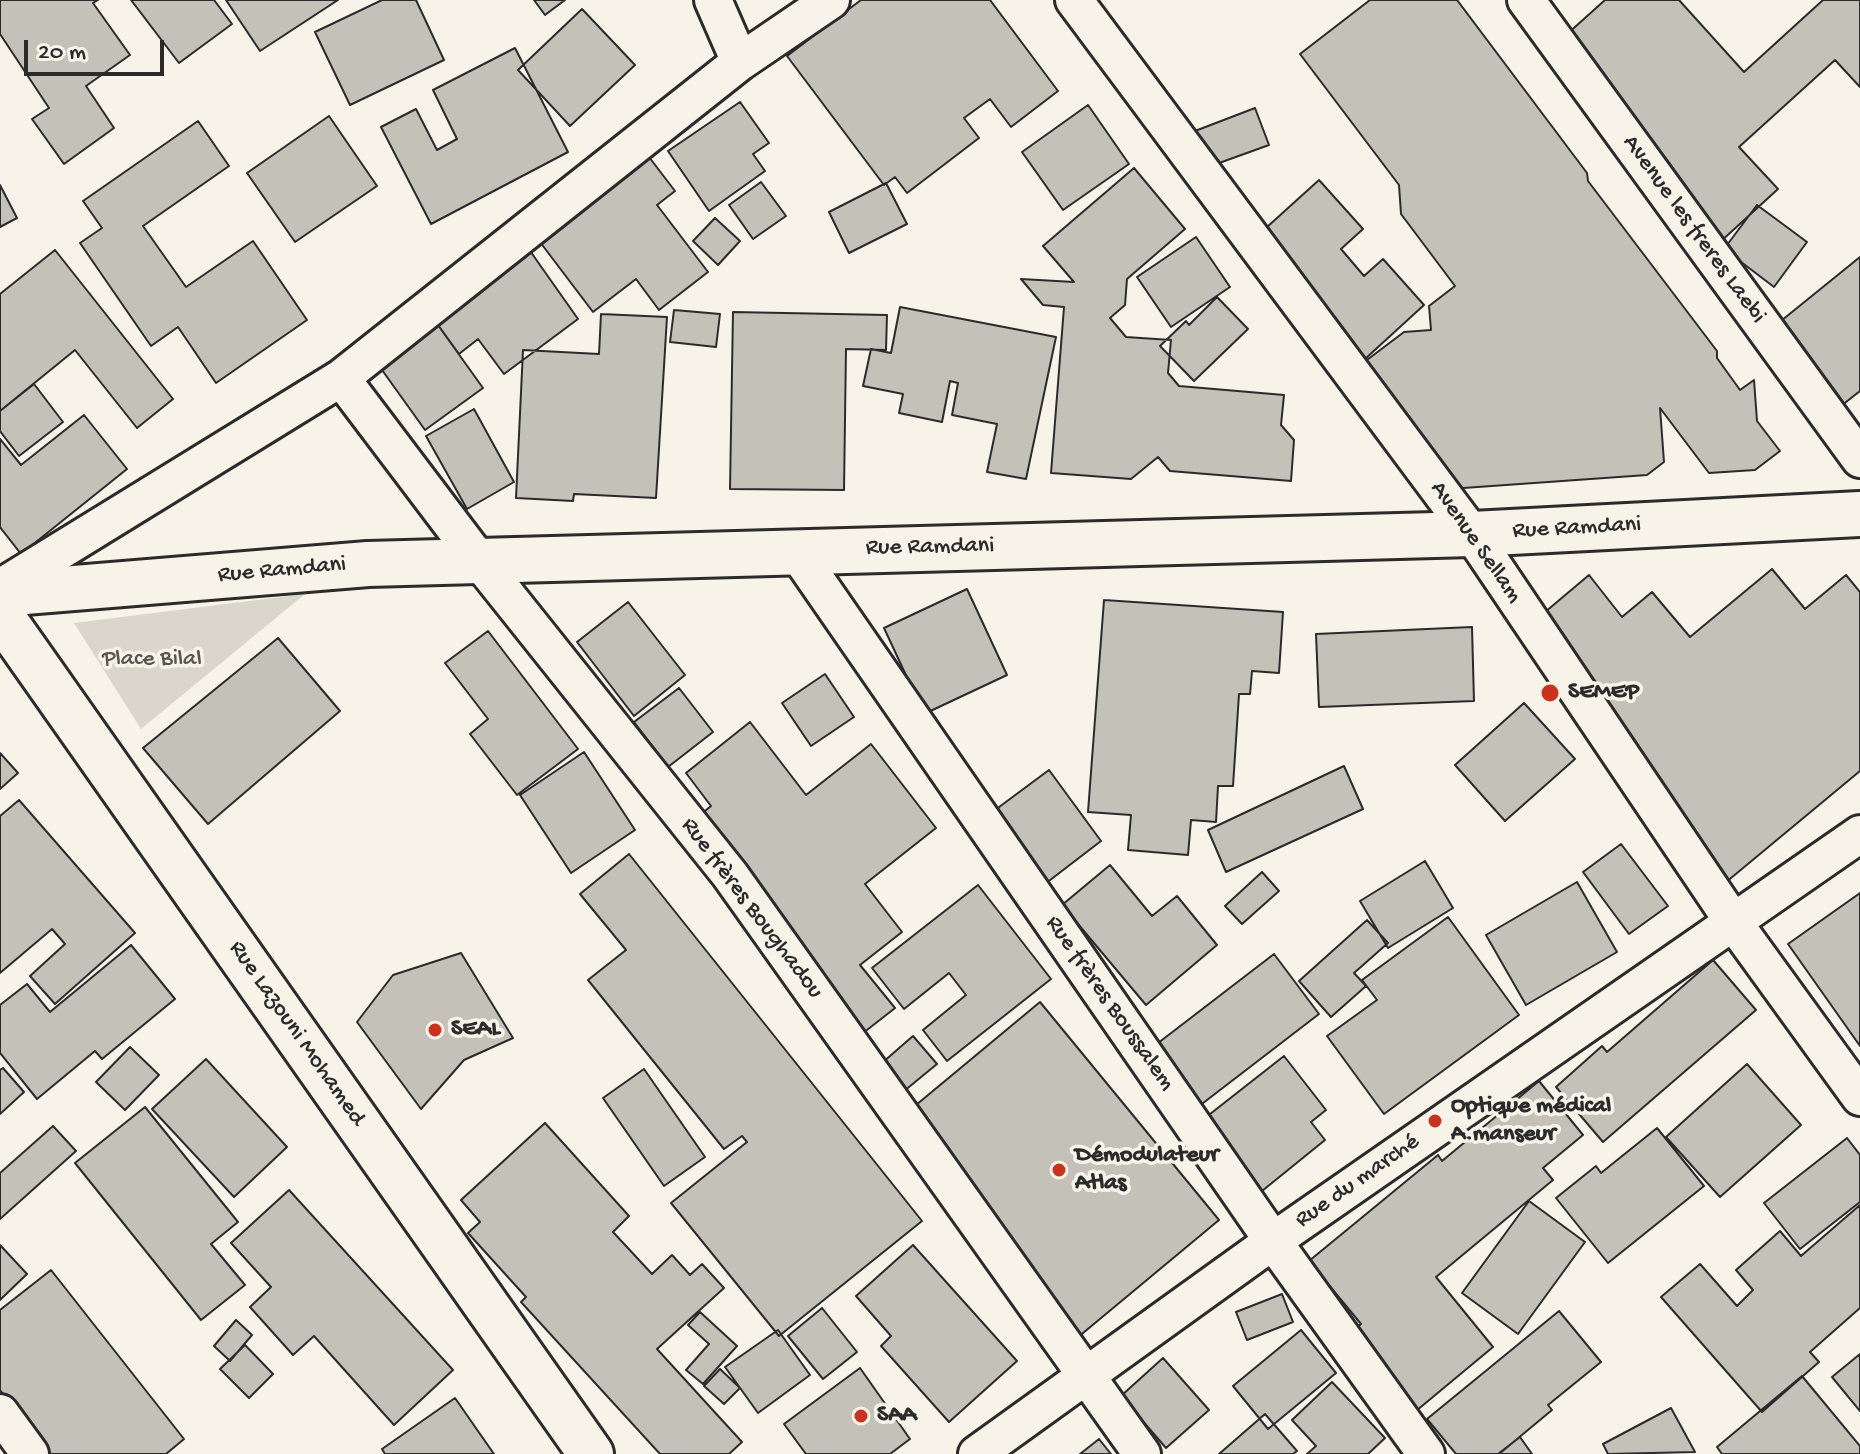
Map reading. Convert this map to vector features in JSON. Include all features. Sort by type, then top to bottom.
[{"type":"main road","name":"Rue Ramdani","points":[[0,594],[368,564],[1472,534],[1860,514]]},
{"type":"main road","name":"Rue Lazouni Mohamed","points":[[0,614],[591,1454]]},
{"type":"street","points":[[713,0],[740,62]]},
{"type":"street","points":[[0,588],[341,378],[740,62],[831,0]]},
{"type":"street","name":"Avenue Sellam","points":[[1074,0],[1472,534],[1734,923],[1860,1097]]},
{"type":"street","name":"Avenue les freres Laebi","points":[[1526,0],[1860,459]]},
{"type":"street","name":"Rue frères Boughadou","points":[[341,378],[481,563],[730,875],[1142,1454]]},
{"type":"street","name":"Rue frères Boussalem","points":[[796,551],[1273,1241],[1426,1454]]},
{"type":"street","name":"Rue du marché","points":[[977,1454],[1273,1241],[1860,834]]},
{"type":"street","points":[[0,1413],[30,1454]]},
{"type":"green space","name":"Place Bilal","points":[[305,594],[141,729],[74,623]]},
{"type":"building","points":[[0,0],[98,0],[93,3],[130,55],[86,86],[114,128],[64,164],[32,119],[49,108],[0,34]]},
{"type":"building","points":[[131,0],[214,0],[232,24],[179,63]]},
{"type":"building","points":[[226,0],[338,0],[260,51]]},
{"type":"building","points":[[382,0],[416,0],[444,60],[350,105],[315,32]]},
{"type":"building","points":[[534,0],[565,0],[545,15]]},
{"type":"building","points":[[861,0],[990,0],[1058,91],[1011,127],[990,99],[964,118],[979,138],[907,193],[895,177],[884,185],[787,56]]},
{"type":"building","points":[[1370,0],[1457,0],[1587,173],[1588,181],[1717,351],[1717,358],[1740,390],[1754,380],[1757,421],[1780,451],[1755,470],[1709,473],[1660,408],[1664,462],[1647,475],[1421,491],[1347,375],[1404,332],[1431,330],[1429,306],[1455,286],[1401,214],[1399,185],[1300,54]]},
{"type":"building","points":[[1605,0],[1679,0],[1744,72],[1823,0],[1860,0],[1860,87],[1835,60],[1739,147],[1778,189],[1719,243],[1546,53]]},
{"type":"building","points":[[582,9],[635,65],[570,126],[518,70]]},
{"type":"building","points":[[515,48],[568,152],[431,224],[381,127],[416,109],[437,150],[457,139],[433,90]]},
{"type":"building","points":[[740,102],[769,143],[753,154],[765,171],[709,211],[668,151]]},
{"type":"building","points":[[1088,105],[1129,164],[1063,210],[1022,152]]},
{"type":"building","points":[[1255,108],[1269,145],[1208,167],[1195,131]]},
{"type":"building","points":[[329,116],[377,186],[295,242],[247,173]]},
{"type":"building","points":[[198,121],[229,166],[143,226],[186,287],[253,241],[307,320],[216,383],[178,327],[151,346],[80,243],[102,228],[83,201]]},
{"type":"building","points":[[649,157],[675,191],[657,205],[708,272],[659,310],[636,279],[593,312],[540,242]]},
{"type":"building","points":[[1134,168],[1185,229],[1127,279],[1125,305],[1110,318],[1126,337],[1171,340],[1168,373],[1179,386],[1284,395],[1281,425],[1294,440],[1291,481],[1170,471],[1158,457],[1131,479],[1051,473],[1064,307],[1043,305],[1021,279],[1074,282],[1043,246]]},
{"type":"building","points":[[1319,180],[1363,229],[1341,249],[1364,276],[1383,259],[1424,305],[1365,359],[1256,237]]},
{"type":"building","points":[[761,182],[786,216],[753,239],[729,205]]},
{"type":"building","points":[[886,183],[907,224],[849,253],[829,212]]},
{"type":"building","points":[[0,185],[17,218],[0,227]]},
{"type":"building","points":[[1757,205],[1807,242],[1774,287],[1724,249]]},
{"type":"building","points":[[715,218],[740,241],[718,265],[693,241]]},
{"type":"building","points":[[1196,237],[1230,287],[1171,327],[1137,277]]},
{"type":"building","points":[[528,248],[578,319],[504,374],[478,339],[459,354],[433,318]]},
{"type":"building","points":[[55,250],[173,399],[137,428],[75,350],[0,411],[0,294]]},
{"type":"building","points":[[1860,257],[1860,391],[1836,410],[1771,329]]},
{"type":"building","points":[[1217,297],[1248,329],[1194,381],[1160,346],[1186,321],[1189,325]]},
{"type":"building","points":[[900,307],[1056,337],[1026,479],[987,472],[997,424],[952,415],[958,383],[950,381],[942,422],[899,413],[903,394],[863,386],[871,349],[891,353]]},
{"type":"building","points":[[674,310],[720,314],[716,347],[670,342]]},
{"type":"building","points":[[733,312],[887,315],[886,350],[846,349],[844,490],[730,489]]},
{"type":"building","points":[[430,314],[483,388],[425,430],[372,356]]},
{"type":"building","points":[[601,314],[667,317],[656,498],[574,494],[573,501],[516,498],[523,350],[599,354]]},
{"type":"building","points":[[34,384],[63,422],[19,456],[0,431],[0,411]]},
{"type":"building","points":[[474,409],[514,482],[467,509],[426,436]]},
{"type":"building","points":[[84,415],[127,469],[21,554],[0,527],[0,439],[21,465]]},
{"type":"building","points":[[1772,569],[1805,609],[1846,575],[1860,592],[1860,771],[1725,883],[1519,634],[1589,575],[1622,617],[1652,592],[1690,637]]},
{"type":"building","points":[[967,589],[1007,675],[924,714],[884,628]]},
{"type":"building","points":[[1104,600],[1283,612],[1279,673],[1252,671],[1250,694],[1239,694],[1233,786],[1218,786],[1216,822],[1191,820],[1188,855],[1128,850],[1131,815],[1088,812]]},
{"type":"building","points":[[628,602],[685,675],[634,716],[577,642]]},
{"type":"building","points":[[1472,627],[1474,701],[1319,707],[1316,634]]},
{"type":"building","points":[[488,631],[578,749],[517,795],[470,734],[488,719],[445,663]]},
{"type":"building","points":[[278,638],[340,711],[208,824],[143,748]]},
{"type":"building","points":[[825,674],[854,717],[811,746],[782,703]]},
{"type":"building","points":[[679,688],[713,732],[668,767],[634,722]]},
{"type":"building","points":[[1524,703],[1575,759],[1505,821],[1455,765]]},
{"type":"building","points":[[750,722],[806,795],[871,744],[936,828],[865,884],[902,932],[860,965],[895,1008],[853,1041],[694,820],[711,806],[686,773]]},
{"type":"building","points":[[584,752],[635,830],[571,873],[520,795]]},
{"type":"building","points":[[0,753],[18,773],[0,789]]},
{"type":"building","points":[[1344,766],[1363,809],[1226,872],[1208,830]]},
{"type":"building","points":[[1049,770],[1101,841],[1041,887],[987,816]]},
{"type":"building","points":[[19,800],[135,933],[55,1004],[30,976],[65,944],[52,929],[0,973],[0,816]]},
{"type":"building","points":[[1621,844],[1668,906],[1629,934],[1583,872]]},
{"type":"building","points":[[629,854],[922,1221],[779,1336],[671,1203],[747,1142],[742,1136],[724,1149],[588,980],[626,950],[580,894]]},
{"type":"building","points":[[1425,861],[1453,908],[1388,948],[1360,901]]},
{"type":"building","points":[[1110,865],[1152,916],[1177,896],[1217,945],[1146,1005],[1062,905]]},
{"type":"building","points":[[1262,872],[1279,891],[1242,924],[1225,906]]},
{"type":"building","points":[[1577,882],[1617,952],[1526,1005],[1486,935]]},
{"type":"building","points":[[978,885],[1051,979],[947,1061],[923,1030],[966,995],[949,973],[904,1009],[872,968]]},
{"type":"building","points":[[1860,893],[1860,1046],[1788,944]]},
{"type":"building","points":[[1448,917],[1519,1015],[1384,1114],[1327,1036],[1377,1000],[1362,980]]},
{"type":"building","points":[[1367,920],[1388,943],[1354,973],[1366,986],[1331,1017],[1299,981]]},
{"type":"building","points":[[131,945],[175,999],[102,1059],[95,1051],[37,1099],[0,1053],[0,1005],[27,984],[50,1012]]},
{"type":"building","name":"SEAL","points":[[461,953],[513,1038],[464,1060],[421,1109],[357,1022],[393,975]]},
{"type":"building","points":[[1274,954],[1319,1014],[1194,1110],[1149,1050]]},
{"type":"building","points":[[1713,960],[1756,1010],[1603,1142],[1556,1087],[1602,1046],[1607,1052]]},
{"type":"building","name":"Démodulateur Atlas","points":[[1040,1002],[1219,1220],[1077,1338],[898,1120]]},
{"type":"building","points":[[913,1036],[937,1064],[898,1096],[875,1069]]},
{"type":"building","points":[[130,1047],[159,1075],[125,1110],[96,1082]]},
{"type":"building","points":[[1284,1056],[1326,1110],[1311,1122],[1325,1140],[1262,1191],[1205,1118]]},
{"type":"building","points":[[206,1059],[287,1147],[234,1197],[152,1109]]},
{"type":"building","points":[[1747,1064],[1801,1125],[1720,1197],[1666,1137]]},
{"type":"building","points":[[3,1068],[24,1092],[0,1114],[0,1070]]},
{"type":"building","points":[[644,1069],[705,1157],[664,1186],[603,1098]]},
{"type":"building","points":[[1539,1081],[1583,1135],[1543,1168],[1553,1180],[1436,1277],[1493,1347],[1416,1411],[1351,1332],[1361,1324],[1309,1261],[1438,1155],[1442,1161]]},
{"type":"building","points":[[145,1107],[238,1222],[211,1244],[245,1285],[201,1320],[75,1163]]},
{"type":"building","points":[[545,1123],[629,1216],[613,1232],[652,1274],[672,1255],[690,1275],[702,1264],[724,1288],[657,1349],[742,1442],[729,1454],[660,1454],[521,1302],[526,1297],[468,1233],[480,1222],[461,1200]]},
{"type":"building","points":[[53,1126],[76,1151],[0,1219],[0,1173]]},
{"type":"building","points":[[1657,1128],[1704,1186],[1608,1263],[1556,1198],[1596,1166],[1601,1173]]},
{"type":"building","points":[[1847,1138],[1860,1155],[1860,1202],[1800,1249],[1764,1203]]},
{"type":"building","points":[[289,1190],[453,1370],[394,1425],[314,1336],[293,1355],[250,1307],[271,1287],[231,1243]]},
{"type":"building","points":[[1529,1201],[1585,1242],[1518,1334],[1462,1293]]},
{"type":"building","points":[[1860,1205],[1860,1308],[1810,1352],[1819,1362],[1762,1412],[1661,1297],[1700,1264],[1737,1306],[1753,1290],[1736,1270],[1780,1231],[1801,1256]]},
{"type":"building","points":[[0,1245],[27,1274],[0,1300]]},
{"type":"building","points":[[913,1245],[1017,1361],[949,1422],[881,1346],[891,1336],[856,1296]]},
{"type":"building","points":[[51,1270],[184,1439],[166,1454],[51,1454],[0,1390],[0,1310]]},
{"type":"building","points":[[1282,1294],[1293,1322],[1247,1340],[1236,1312]]},
{"type":"building","points":[[822,1308],[857,1352],[823,1379],[788,1336]]},
{"type":"building","points":[[1559,1311],[1601,1362],[1548,1405],[1552,1410],[1499,1454],[1456,1454],[1427,1419]]},
{"type":"building","points":[[700,1312],[737,1346],[703,1384],[686,1370],[709,1344],[688,1325]]},
{"type":"building","points":[[236,1320],[252,1335],[230,1361],[214,1346]]},
{"type":"building","points":[[778,1330],[810,1375],[758,1413],[725,1367]]},
{"type":"building","points":[[1301,1330],[1336,1373],[1268,1429],[1233,1386]]},
{"type":"building","points":[[245,1345],[273,1374],[249,1398],[220,1369]]},
{"type":"building","points":[[1860,1354],[1860,1411],[1832,1377]]},
{"type":"building","points":[[1163,1358],[1209,1410],[1166,1448],[1121,1396]]},
{"type":"building","points":[[860,1368],[910,1439],[890,1454],[806,1454],[784,1424]]},
{"type":"building","points":[[720,1369],[740,1388],[724,1404],[704,1386]]},
{"type":"building","points":[[1802,1376],[1860,1446],[1860,1454],[1722,1454],[1717,1447]]},
{"type":"building","points":[[1332,1382],[1385,1438],[1368,1454],[1307,1454],[1316,1446],[1292,1420]]},
{"type":"building","points":[[455,1398],[494,1454],[385,1454],[382,1449]]},
{"type":"building","points":[[1671,1408],[1695,1452],[1608,1454],[1603,1444]]},
{"type":"building","points":[[1265,1414],[1297,1451],[1293,1454],[1219,1454]]},
{"type":"building","points":[[1520,1437],[1532,1454],[1498,1454]]},
{"type":"building","points":[[1099,1439],[1111,1454],[1080,1454]]},
{"type":"place","name":"SEMEP","points":[[1550,693]]},
{"type":"place","name":"SEAL","points":[[435,1030]]},
{"type":"place","name":"Optique médical A.manseur","points":[[1435,1121]]},
{"type":"place","name":"Démodulateur Atlas","points":[[1059,1170]]},
{"type":"place","name":"SAA","points":[[861,1416]]}]
